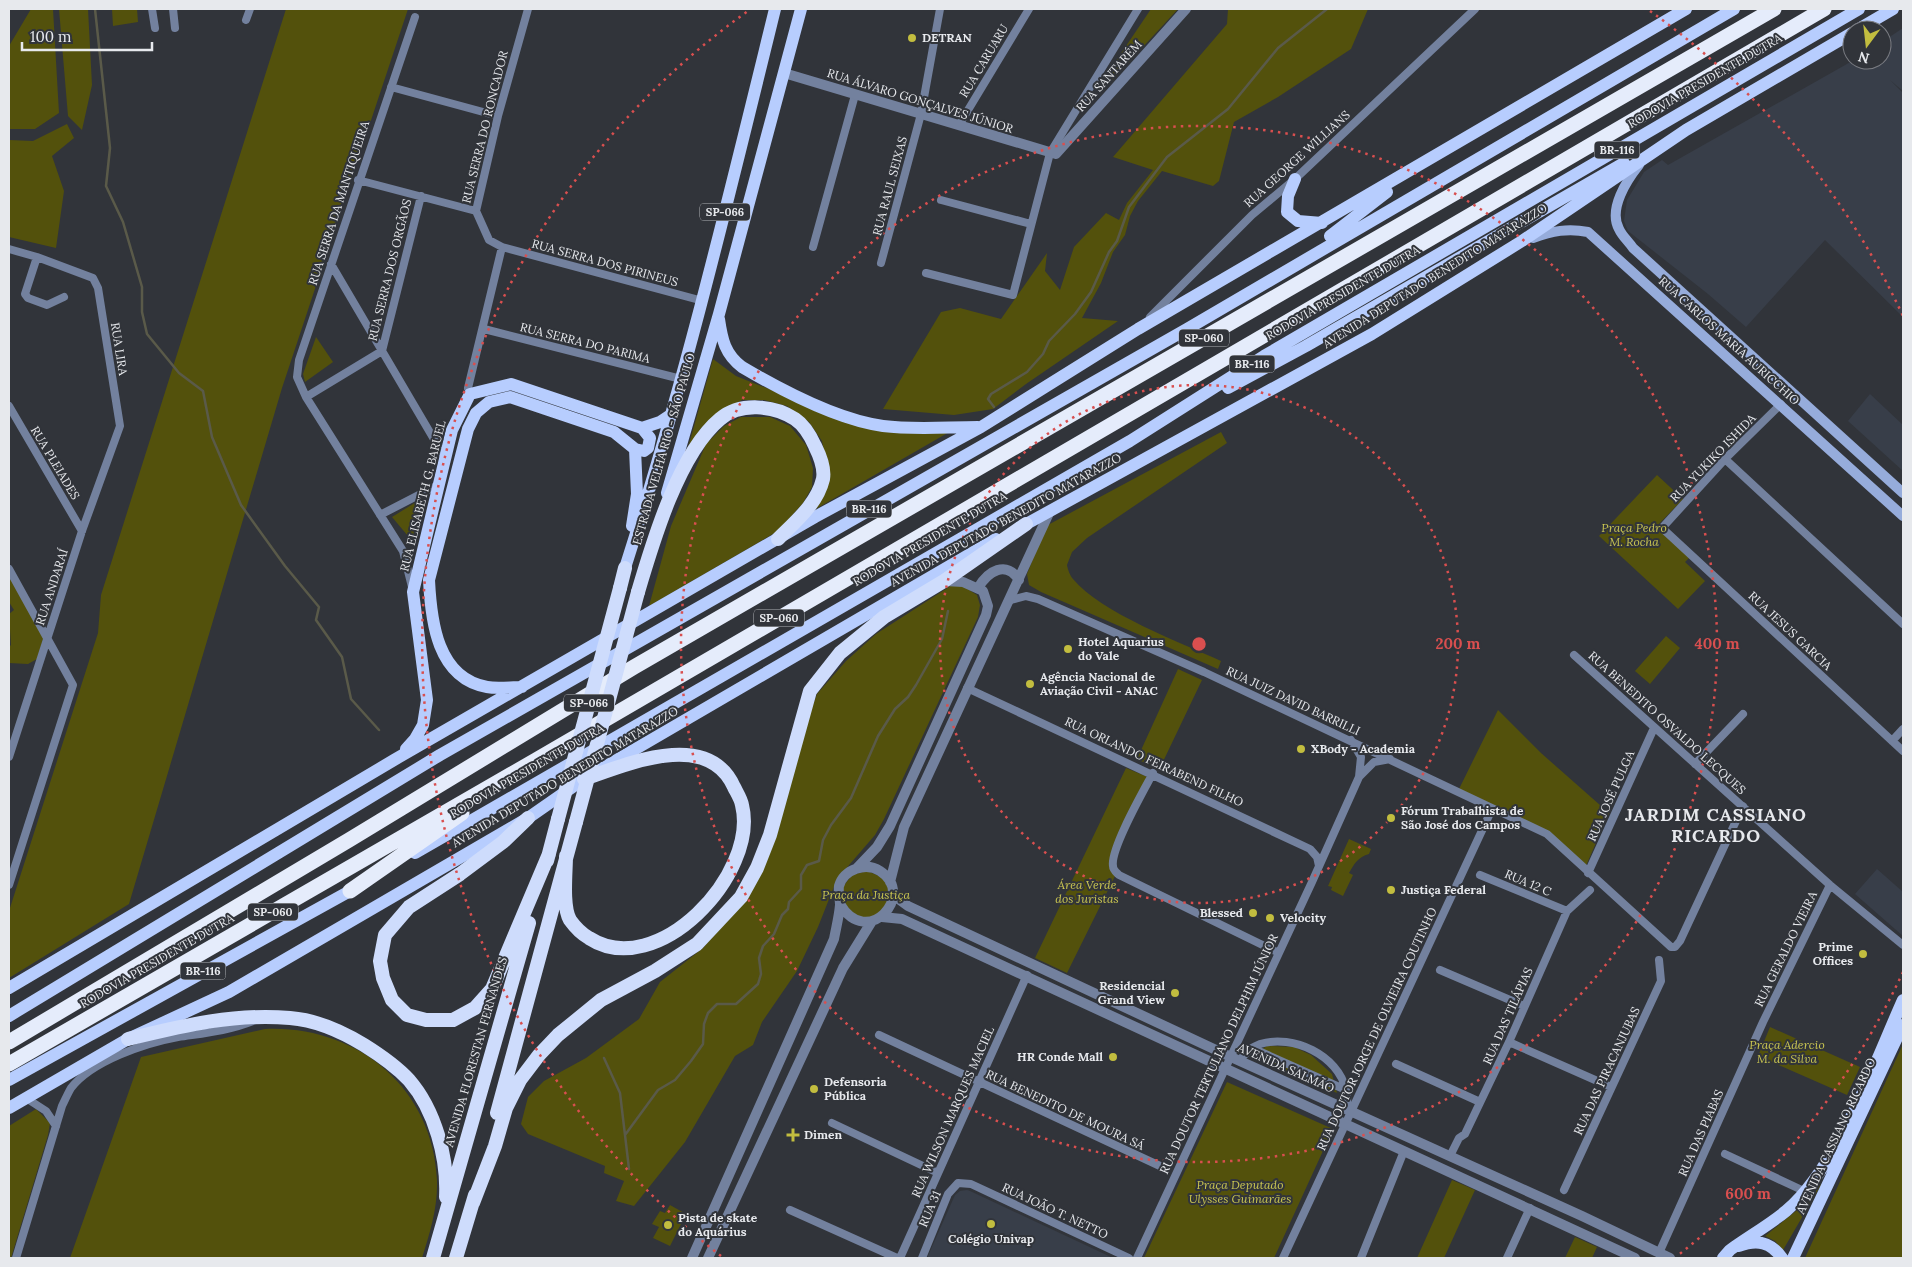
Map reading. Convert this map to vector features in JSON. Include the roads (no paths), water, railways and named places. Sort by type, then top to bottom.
[{"type":"highway","name":"RODOVIA PRESIDENTE DUTRA","points":[[9,1042],[349,840],[634,667],[1774,9]]},
{"type":"highway","name":"RODOVIA PRESIDENTE DUTRA","points":[[9,1064],[536,760],[1824,9]]},
{"type":"highway","points":[[657,527],[689,462],[714,425],[732,411],[753,407],[765,408],[788,415],[800,424],[818,451],[823,472],[817,494],[810,506],[778,538]]},
{"type":"highway","points":[[473,1203],[495,1146],[506,1108],[520,1080],[539,1055],[558,1034],[601,1000],[656,971],[697,944],[741,896],[757,868],[770,835],[810,691],[840,653],[884,618],[944,581],[1026,524]]},
{"type":"highway","name":"ESTRADA VELHA RIO - SÃO PAULO","points":[[566,856],[657,527]]},
{"type":"highway","name":"SP-066","points":[[549,854],[625,568]]},
{"type":"highway","points":[[566,856],[566,900],[569,919],[582,934],[602,946],[631,948],[655,942],[678,930],[702,910],[721,887],[737,856],[744,832],[742,805],[731,780],[711,762],[689,755],[668,755],[640,760],[584,779]]},
{"type":"highway","points":[[350,891],[536,760]]},
{"type":"highway","points":[[528,818],[503,842],[460,874],[408,906],[385,935],[380,961],[383,978],[392,1000],[407,1015],[426,1020],[453,1020],[475,1008],[492,989],[549,854]]},
{"type":"highway","name":"AVENIDA FLORESTAN FERNANDES","points":[[433,1258],[549,854]]},
{"type":"highway","points":[[456,1258],[473,1203],[566,856]]},
{"type":"highway","points":[[128,1039],[198,1022],[230,1018],[291,1018],[338,1030],[385,1058],[409,1080],[426,1105],[444,1158],[447,1189],[446,1214]]},
{"type":"main road","name":"SP-066","points":[[672,414],[703,301],[774,9]]},
{"type":"main road","name":"SP-066","points":[[719,314],[801,9]]},
{"type":"main road","points":[[9,988],[394,760],[778,538],[981,427],[1138,329],[1686,9]]},
{"type":"main road","name":"BR-116","points":[[9,1016],[440,755],[1187,329],[1734,9]]},
{"type":"main road","name":"RODOVIA PRESIDENTE DUTRA","points":[[9,1080],[350,891],[1130,441],[1264,356],[1859,9]]},
{"type":"main road","points":[[1874,20],[1893,9]]},
{"type":"main road","name":"AVENIDA DEPUTADO BENEDITO MATARAZZO","points":[[9,1108],[128,1039],[229,992],[528,818],[584,779],[974,551],[1372,334],[1522,241],[1686,130],[1842,39]]},
{"type":"main road","points":[[1130,441],[1306,346],[1582,185],[1686,130]]},
{"type":"main road","name":"RUA CARLOS MARIA AURICCHIO","points":[[1647,155],[1630,177],[1621,194],[1616,211],[1618,228],[1633,248],[1802,399],[1903,493]]},
{"type":"main road","points":[[1270,280],[1354,219],[1407,173]]},
{"type":"main road","points":[[1296,179],[1288,196],[1288,212],[1298,221],[1322,223]]},
{"type":"main road","name":"RUA CARLOS MARIA AURICCHIO","points":[[1522,241],[1549,232],[1570,228],[1588,232],[1903,516]]},
{"type":"main road","points":[[719,314],[724,347],[736,362],[759,377],[840,415],[864,423],[902,428],[981,427]]},
{"type":"main road","name":"ESTRADA VELHA RIO - SÃO PAULO","points":[[657,527],[719,314]]},
{"type":"main road","name":"RUA ELISABETH G. BARUEL","points":[[394,760],[415,739],[423,724],[427,700],[413,592],[445,458],[459,412],[470,394],[511,384],[642,428]]},
{"type":"main road","points":[[522,687],[486,687],[463,678],[447,663],[438,643],[430,598],[429,580],[468,429],[476,414],[489,402],[510,397],[614,432],[635,449],[644,451],[650,443],[649,435],[642,428],[660,422],[672,414]]},
{"type":"main road","points":[[1781,404],[1802,399]]},
{"type":"main road","name":"ESTRADA VELHA RIO - SÃO PAULO","points":[[625,568],[672,414]]},
{"type":"main road","points":[[625,568],[637,494],[635,449]]},
{"type":"main road","name":"AVENIDA CASSIANO RICARDO","points":[[1726,1254],[1786,1211],[1815,1179],[1841,1135],[1903,1000]]},
{"type":"main road","name":"AVENIDA CASSIANO RICARDO","points":[[1793,1258],[1903,1025]]},
{"type":"main road","points":[[1726,1254],[1745,1244],[1763,1243],[1771,1245],[1782,1258]]},
{"type":"street","points":[[152,9],[155,28]]},
{"type":"street","points":[[173,9],[175,28]]},
{"type":"street","points":[[246,20],[250,9]]},
{"type":"street","name":"RUA SERRA DO RONCADOR","points":[[502,247],[489,240],[476,211],[498,116],[528,9]]},
{"type":"street","name":"RUA RAUL SEIXAS","points":[[881,263],[921,114],[940,9]]},
{"type":"street","name":"RUA CARUARU","points":[[959,125],[1029,9]]},
{"type":"street","points":[[926,273],[1013,295],[1050,152],[1138,9]]},
{"type":"street","name":"RUA SANTARÉM","points":[[1050,152],[1056,154],[1186,9]]},
{"type":"street","name":"RUA GEORGE WILLIANS","points":[[1138,329],[1252,215],[1296,179],[1475,9]]},
{"type":"street","name":"RUA SERRA DA MANTIQUEIRA","points":[[413,592],[403,551],[306,398],[297,377],[299,360],[358,180],[415,17]]},
{"type":"street","name":"RUA ÁLVARO GONÇALVES JÚNIOR","points":[[784,73],[1050,152]]},
{"type":"street","points":[[391,87],[498,116]]},
{"type":"street","points":[[813,247],[854,95]]},
{"type":"street","points":[[358,180],[476,211]]},
{"type":"street","name":"RUA SERRA DOS ORGÃOS","points":[[306,398],[382,351],[421,196]]},
{"type":"street","points":[[941,200],[1031,224]]},
{"type":"street","points":[[468,388],[484,329],[502,247]]},
{"type":"street","name":"RUA SERRA DOS PIRINEUS","points":[[502,247],[703,301]]},
{"type":"street","points":[[9,249],[37,256],[25,294],[28,298],[47,305],[64,297]]},
{"type":"street","name":"RUA LIRA","points":[[37,256],[93,278],[98,288],[120,426]]},
{"type":"street","points":[[331,264],[445,458]]},
{"type":"street","name":"RUA SERRA DO PARIMA","points":[[484,329],[681,379]]},
{"type":"street","name":"RUA YUKIKO ISHIDA","points":[[1662,528],[1725,460],[1781,404]]},
{"type":"street","name":"RUA PLEIADES","points":[[9,406],[82,531]]},
{"type":"street","name":"RUA ANDARAÍ","points":[[9,757],[82,531],[120,426]]},
{"type":"street","points":[[1725,460],[1903,624]]},
{"type":"street","points":[[380,515],[438,485]]},
{"type":"street","points":[[890,882],[904,827],[967,688],[1011,600],[1050,511]]},
{"type":"street","name":"RUA JESUS GARCIA","points":[[1662,528],[1903,751]]},
{"type":"street","points":[[9,569],[74,685],[9,885]]},
{"type":"street","points":[[978,588],[988,574],[998,569],[1010,570],[1019,580]]},
{"type":"street","points":[[692,1258],[834,939],[840,904],[839,886],[843,878],[857,868],[877,847],[890,826],[980,632],[988,606],[987,598],[978,588],[963,582],[944,581]]},
{"type":"street","name":"RUA JUIZ DAVID BARRILLI","points":[[1011,600],[1026,596],[1038,598],[1351,740],[1547,834],[1671,947],[1675,947],[1680,941],[1743,806]]},
{"type":"street","name":"RUA BENEDITO OSVALDO LECQUES","points":[[1574,655],[1830,886],[1903,945]]},
{"type":"street","name":"RUA ORLANDO FEIRABEND FILHO","points":[[967,688],[1153,773],[1310,849],[1318,857],[1318,868]]},
{"type":"street","points":[[1696,764],[1743,714]]},
{"type":"street","name":"RUA JOSÉ PULGA","points":[[1588,873],[1654,728]]},
{"type":"street","points":[[1892,741],[1903,729]]},
{"type":"street","name":"RUA DOUTOR TERTULIANO DELPHIM JÚNIOR","points":[[1137,1258],[1224,1069],[1235,1059],[1279,953],[1359,777],[1361,757],[1351,740]]},
{"type":"street","name":"RUA DOUTOR TERTULIANO DELPHIM JÚNIOR","points":[[1359,777],[1374,762],[1390,759]]},
{"type":"street","points":[[1153,773],[1117,848],[1113,861],[1114,870],[1119,875],[1279,953]]},
{"type":"street","name":"RUA DOUTOR JORGE DE OLVIEIRA COUTINHO","points":[[1282,1258],[1345,1125],[1349,1110],[1492,809]]},
{"type":"street","points":[[708,1258],[844,968],[877,919],[888,911],[893,895],[890,882],[886,876],[873,868],[857,868]]},
{"type":"street","name":"RUA 12 C","points":[[1480,875],[1567,911]]},
{"type":"street","name":"RUA GERALDO VIEIRA","points":[[1763,1022],[1830,886]]},
{"type":"street","name":"RUA DAS TILÁPIAS","points":[[1450,1156],[1459,1138],[1465,1134],[1510,1042],[1524,1006],[1567,911],[1590,890]]},
{"type":"street","name":"AVENIDA SALMÃO","points":[[893,895],[908,906],[1235,1059],[1582,1216],[1670,1258]]},
{"type":"street","points":[[840,904],[844,911],[856,920],[902,918],[1635,1258]]},
{"type":"street","name":"RUA DAS PIRACANJUBAS","points":[[1564,1190],[1661,981],[1659,960]]},
{"type":"street","points":[[1440,970],[1524,1006]]},
{"type":"street","name":"RUA WILSON MARQUES MACIEL","points":[[898,1258],[1027,975]]},
{"type":"street","points":[[1052,987],[1064,979]]},
{"type":"street","points":[[16,1258],[56,1126],[72,1088],[98,1065],[149,1045],[176,1038],[226,1030],[262,1017]]},
{"type":"street","name":"RUA DAS PIABAS","points":[[1659,1253],[1763,1022]]},
{"type":"street","name":"RUA BENEDITO DE MOURA SÁ","points":[[879,1034],[979,1083],[1160,1166]]},
{"type":"street","points":[[1235,1059],[1252,1048],[1272,1042],[1294,1043],[1306,1048],[1333,1065],[1346,1090],[1349,1110]]},
{"type":"street","points":[[1510,1042],[1611,1088]]},
{"type":"street","points":[[1252,1048],[1346,1090]]},
{"type":"street","points":[[1396,1064],[1480,1102]]},
{"type":"street","points":[[26,1098],[46,1111],[56,1126]]},
{"type":"street","points":[[832,1123],[938,1173]]},
{"type":"street","points":[[1361,1258],[1404,1151],[1411,1146],[1426,1145]]},
{"type":"street","points":[[1725,1154],[1804,1191]]},
{"type":"street","name":"RUA 31","points":[[922,1258],[948,1194],[958,1183],[971,1184]]},
{"type":"street","name":"RUA JOÃO T. NETTO","points":[[971,1184],[1129,1258]]},
{"type":"street","points":[[1507,1258],[1530,1208]]},
{"type":"street","points":[[790,1210],[898,1258]]},
{"type":"street","points":[[1576,1230],[1582,1216]]},
{"type":"street","points":[[1717,1258],[1726,1254]]},
{"type":"waterway","points":[[95,9],[110,148],[106,186],[123,222],[142,287],[142,312],[147,334],[179,373],[203,391],[212,437],[241,505],[285,566],[319,607],[316,620],[342,657],[351,699],[379,730]]},
{"type":"waterway","points":[[994,407],[988,399],[991,394],[1027,372],[1043,354],[1049,341],[1075,314],[1091,292],[1109,252],[1117,241],[1129,207],[1167,157],[1228,109],[1278,48],[1327,9]]},
{"type":"waterway","points":[[629,1169],[625,1135],[658,1090],[675,1080],[703,1044],[704,1024],[708,1013],[717,1004],[736,1004],[758,984],[761,974],[759,958],[763,946],[774,934],[782,915],[788,909],[789,902],[801,889],[801,875],[807,865],[819,861],[823,840],[831,825],[851,798],[878,736],[895,709],[908,697],[916,685],[942,639],[948,611]]},
{"type":"waterway","points":[[604,1058],[620,1093],[625,1135]]},
{"type":"place","name":"DETRAN","points":[[912,38]]},
{"type":"place","name":"Hotel Aquarius do Vale","points":[[1068,649]]},
{"type":"place","name":"Agência Nacional de Aviação Civil - ANAC","points":[[1030,684]]},
{"type":"place","name":"XBody - Academia","points":[[1301,749]]},
{"type":"place","name":"Fórum Trabalhista de São José dos Campos","points":[[1391,818]]},
{"type":"place","name":"Justiça Federal","points":[[1391,890]]},
{"type":"place","name":"Blessed","points":[[1253,913]]},
{"type":"place","name":"Velocity","points":[[1270,918]]},
{"type":"place","name":"Prime Offices","points":[[1863,954]]},
{"type":"place","name":"Residencial Grand View","points":[[1175,993]]},
{"type":"place","name":"HR Conde Mall","points":[[1113,1057]]},
{"type":"place","name":"Defensoria Pública","points":[[814,1089]]},
{"type":"place","name":"Dimen","points":[[793,1135]]},
{"type":"place","name":"Colégio Univap","points":[[991,1224]]},
{"type":"place","name":"Pista de skate do Aquárius","points":[[668,1225]]},
{"type":"district","name":"JARDIM CASSIANO RICARDO","points":[[1716,825]]},
{"type":"park label","name":"Praça Pedro M. Rocha","points":[[1634,535]]},
{"type":"park label","name":"Área Verde dos Juristas","points":[[1087,892]]},
{"type":"park label","name":"Praça da Justiça","points":[[866,895]]},
{"type":"park label","name":"Praça Adercio M. da Silva","points":[[1787,1052]]},
{"type":"park label","name":"Praça Deputado Ulysses Guimarães","points":[[1240,1192]]}]
